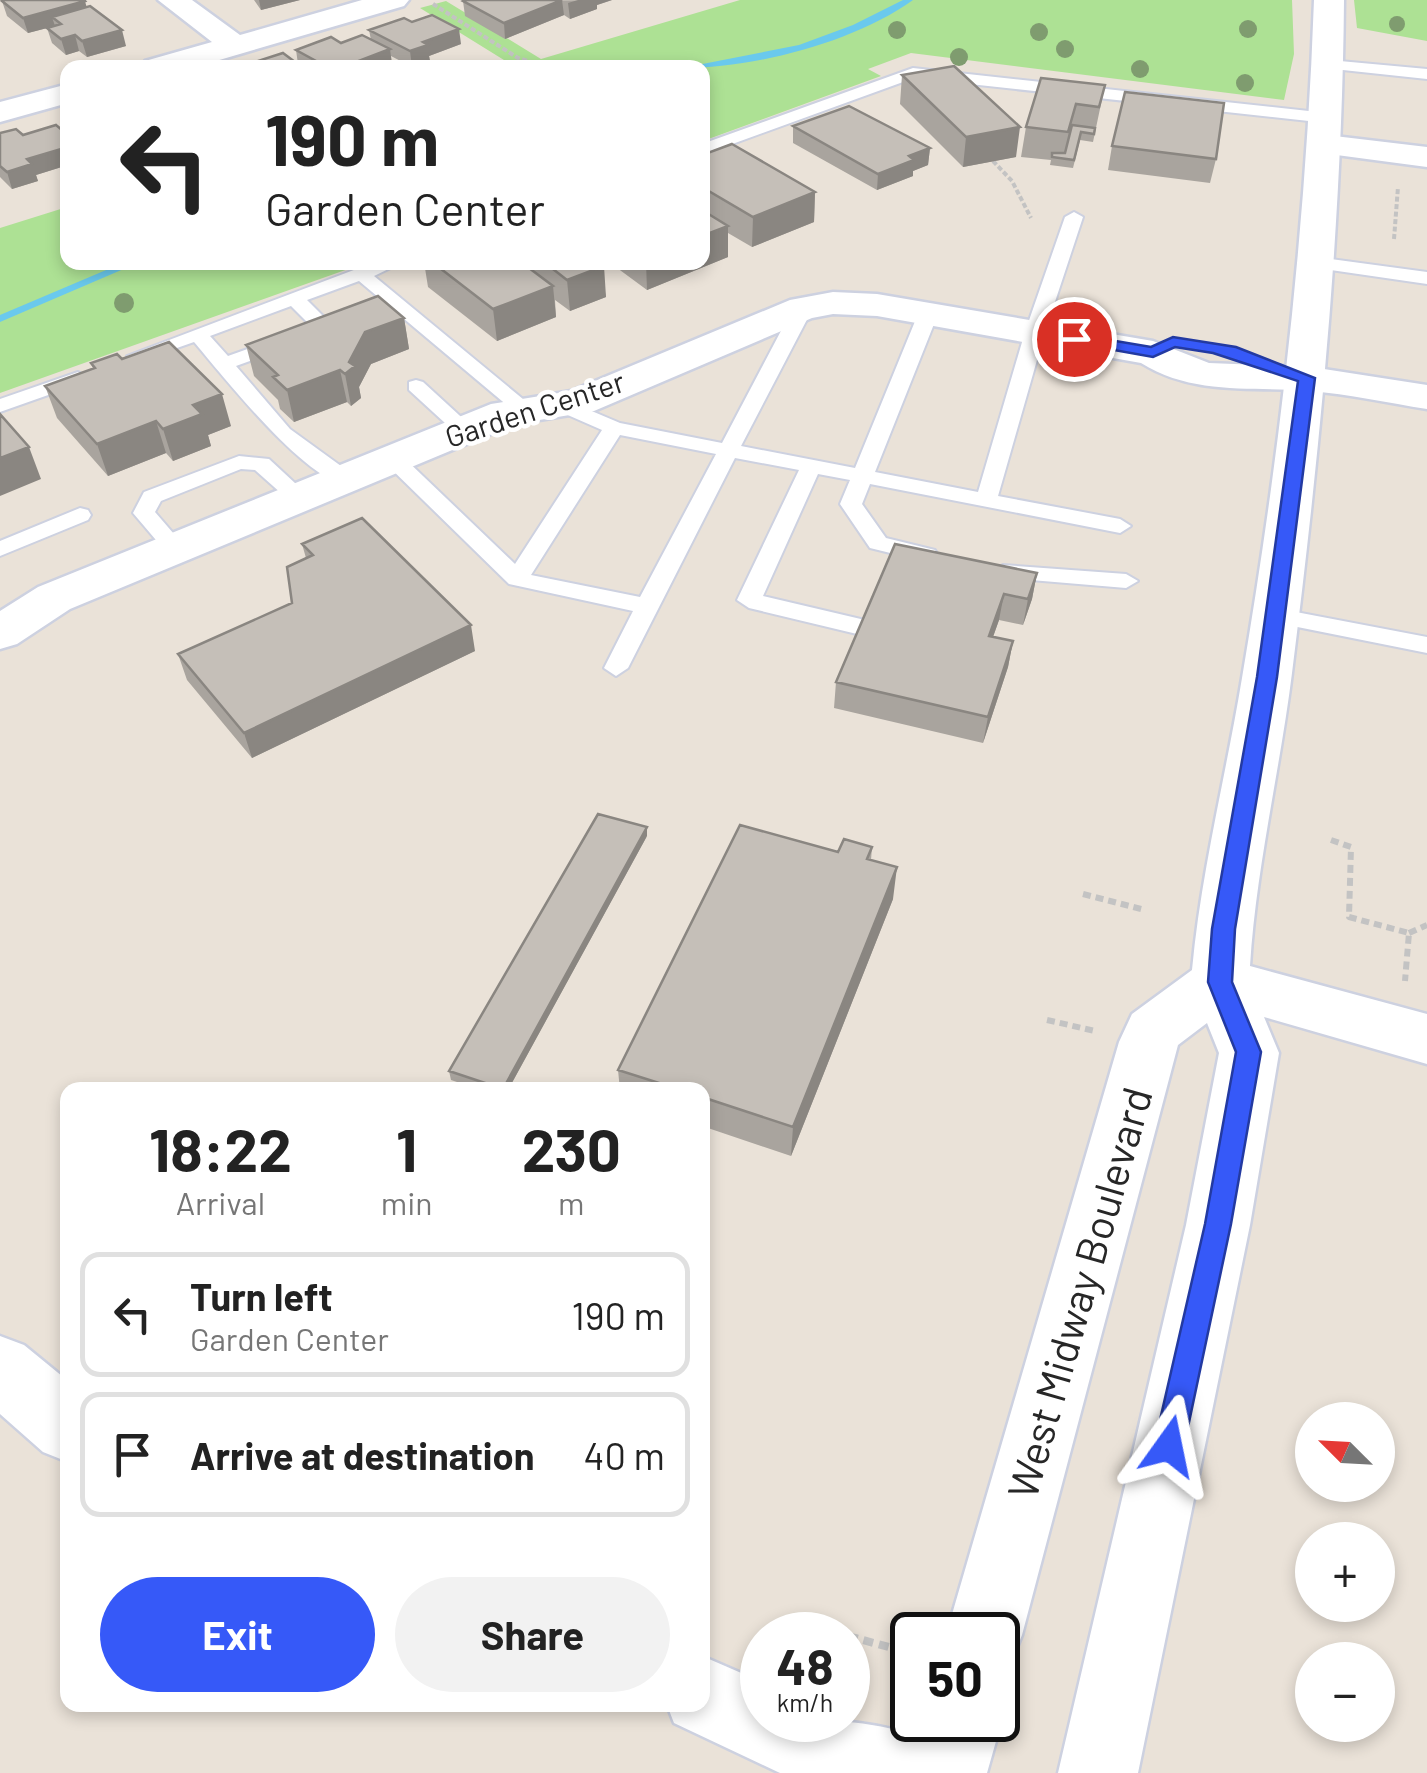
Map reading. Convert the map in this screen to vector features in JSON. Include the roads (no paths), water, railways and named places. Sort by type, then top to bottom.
[{"type":"main road","points":[[173,0],[235,45]]},
{"type":"main road","points":[[183,60],[394,0]]},
{"type":"main road","points":[[1098,1773],[1214,1244],[1249,1052],[1220,982],[1224,929],[1275,616],[1307,378],[1326,132],[1329,0]]},
{"type":"main road","points":[[0,112],[60,95]]},
{"type":"main road","points":[[1326,132],[1427,157]]},
{"type":"main road","name":"Garden Center","points":[[1,630],[54,598],[344,478],[464,430],[541,407],[580,402],[803,308],[846,302],[1153,352],[1170,366],[1234,380],[1307,378],[1427,397]]},
{"type":"main road","points":[[1220,982],[1427,1040]]},
{"type":"main road","name":"West Midway Boulevard","points":[[990,1612],[1153,1031],[1220,982]]},
{"type":"main road","points":[[0,1369],[60,1419]]},
{"type":"main road","points":[[710,1699],[833,1756],[910,1773]]},
{"type":"main road","points":[[947,1773],[956,1742]]},
{"type":"lane","points":[[1329,65],[1427,74]]},
{"type":"lane","points":[[710,147],[914,73],[1326,132]]},
{"type":"lane","points":[[986,500],[1035,332],[1074,217]]},
{"type":"lane","points":[[1316,263],[1427,278]]},
{"type":"lane","points":[[126,360],[373,270]]},
{"type":"lane","points":[[362,274],[541,407],[614,428],[1120,526]]},
{"type":"lane","points":[[224,364],[324,328],[295,299]]},
{"type":"lane","points":[[616,668],[803,308]]},
{"type":"lane","points":[[928,314],[851,504],[878,542],[964,564],[1126,581]]},
{"type":"lane","points":[[198,334],[284,433],[344,478]]},
{"type":"lane","points":[[0,406],[90,374]]},
{"type":"lane","points":[[416,386],[464,430]]},
{"type":"lane","points":[[517,579],[614,428]]},
{"type":"lane","points":[[392,459],[517,579],[647,606]]},
{"type":"lane","points":[[176,548],[144,513],[152,496],[238,462],[261,464],[298,498]]},
{"type":"lane","points":[[810,466],[749,600],[857,626]]},
{"type":"lane","points":[[0,549],[80,515]]},
{"type":"lane","points":[[1275,616],[1427,645]]},
{"type":"waterway","points":[[710,64],[829,38],[909,0]]},
{"type":"waterway","points":[[0,319],[116,270]]}]
